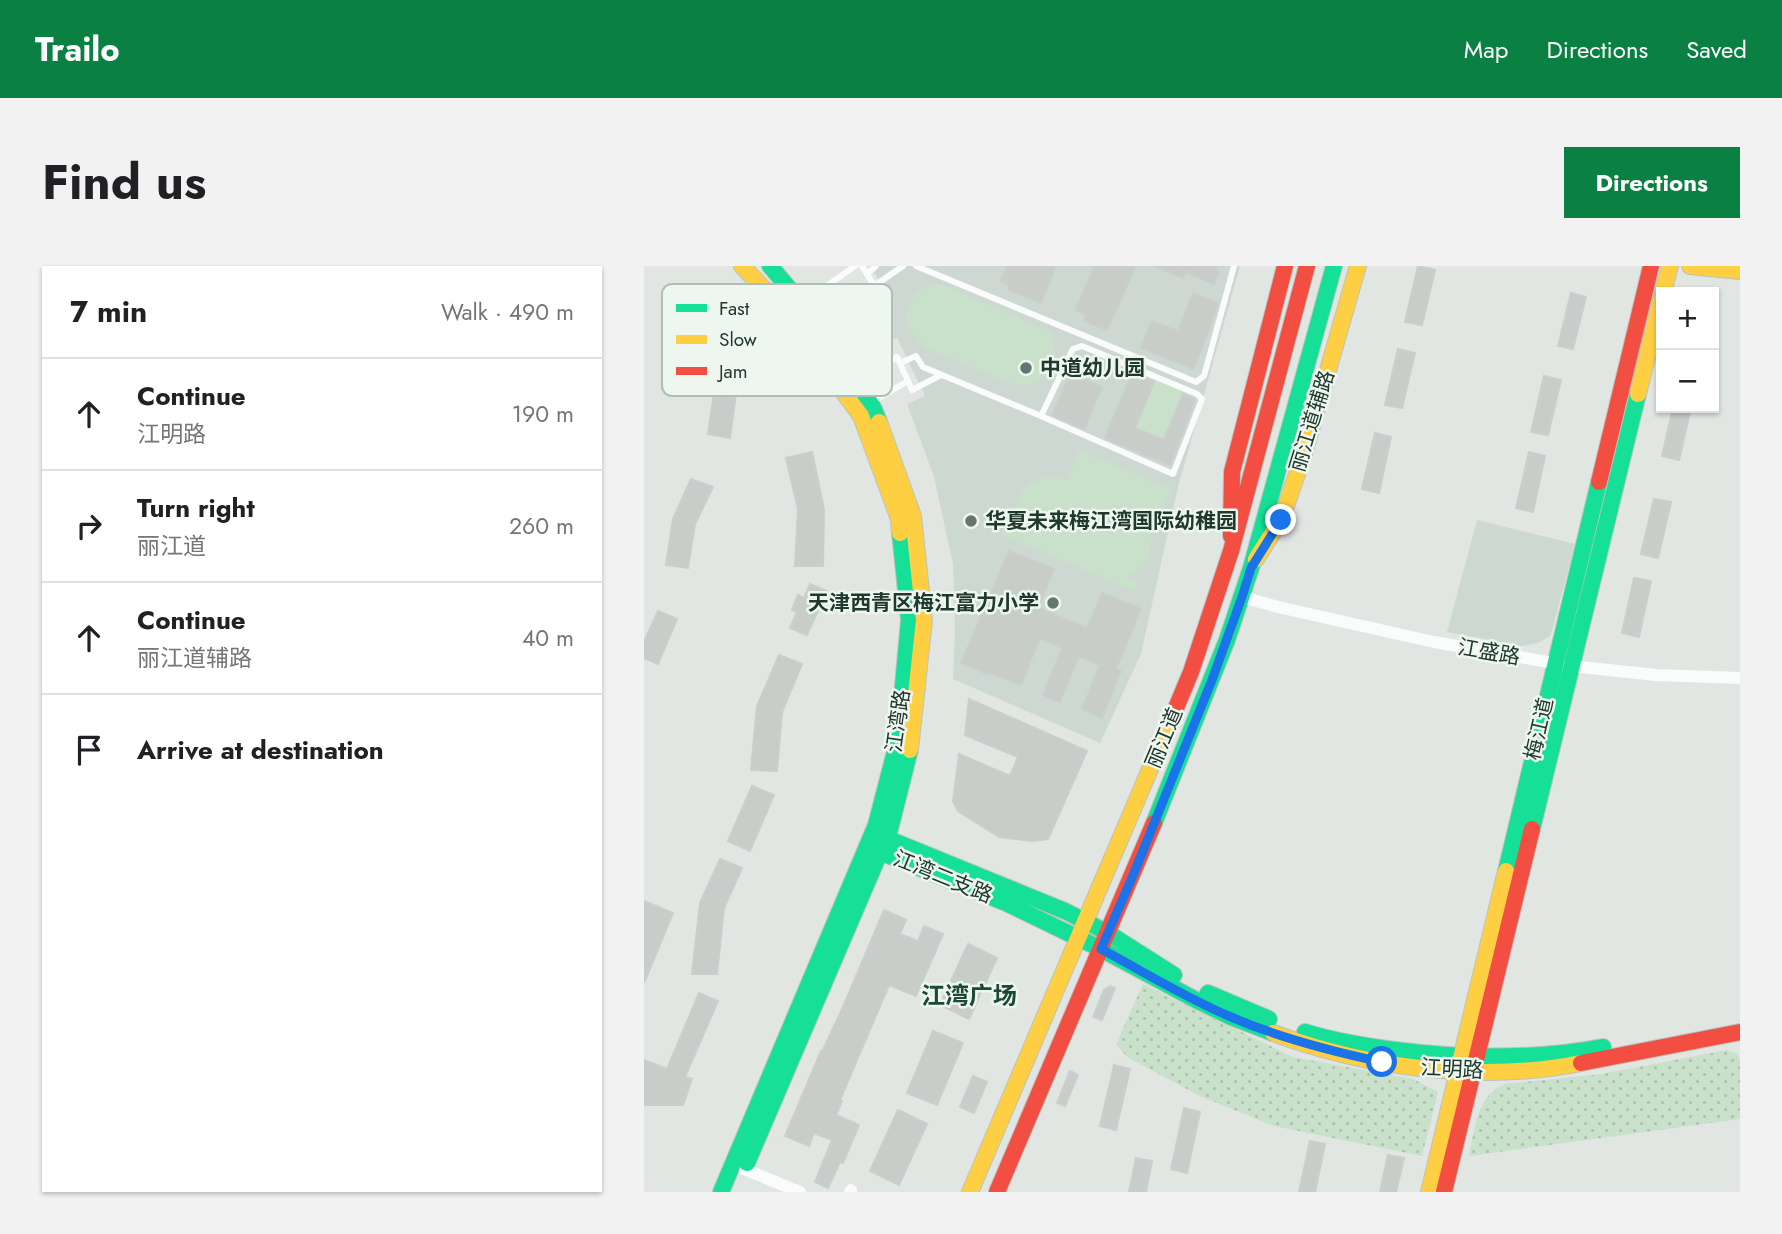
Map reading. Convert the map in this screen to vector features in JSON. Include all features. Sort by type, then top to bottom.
[{"type":"main road","name":"江湾路","points":[[742,266],[759,284]]},
{"type":"main road","name":"江湾路","points":[[770,266],[786,284]]},
{"type":"main road","points":[[1231,551],[1232,472],[1284,266]]},
{"type":"main road","name":"丽江道","points":[[970,1192],[1191,672],[1231,551],[1307,266]]},
{"type":"main road","name":"丽江道","points":[[997,1192],[1212,680],[1251,568],[1334,266]]},
{"type":"main road","name":"丽江道辅路","points":[[1251,568],[1281,520],[1303,457],[1357,266]]},
{"type":"main road","name":"梅江道","points":[[1444,1192],[1468,1064],[1563,665],[1651,266]]},
{"type":"main road","points":[[1664,287],[1670,266]]},
{"type":"main road","points":[[1690,266],[1740,271]]},
{"type":"main road","name":"梅江道","points":[[1563,665],[1656,319]]},
{"type":"main road","name":"江湾路","points":[[734,1192],[878,843],[876,825],[898,740],[909,620],[899,519],[861,415],[847,396]]},
{"type":"main road","name":"江湾路","points":[[721,1192],[878,843],[890,830],[912,743],[924,620],[913,516],[874,409],[866,396]]},
{"type":"main road","name":"江湾二支路","points":[[878,843],[1024,893],[1108,933]]},
{"type":"main road","name":"江湾二支路","points":[[878,843],[1101,949]]},
{"type":"main road","name":"江明路","points":[[1108,933],[1177,977],[1217,998],[1268,1019],[1312,1034],[1365,1046],[1430,1055],[1507,1071],[1557,1068],[1740,1032]]},
{"type":"main road","name":"江明路","points":[[1101,949],[1231,1017],[1279,1035],[1326,1050],[1429,1069],[1595,1049],[1740,1020]]},
{"type":"main road","name":"梅江道","points":[[1429,1192],[1468,1064]]},
{"type":"street","name":"江盛路","points":[[1242,597],[1434,642],[1563,665],[1656,675],[1740,678]]},
{"type":"street","points":[[744,1169],[800,1192]]},
{"type":"lane","points":[[829,284],[855,266]]},
{"type":"lane","points":[[862,266],[873,284]]},
{"type":"lane","points":[[867,274],[876,266]]},
{"type":"lane","points":[[877,284],[903,266]]},
{"type":"lane","points":[[916,266],[1196,382],[1204,376],[1234,266]]},
{"type":"lane","points":[[900,363],[916,356],[923,367],[1173,474],[1202,398],[1082,346],[1073,349],[1041,416]]},
{"type":"lane","points":[[892,360],[897,357],[912,390],[941,375]]},
{"type":"lane","points":[[892,390],[908,380]]},
{"type":"lane","points":[[870,403],[882,396]]},
{"type":"shaded area","points":[[869,266],[1240,266],[1178,487],[1141,654],[1100,743],[953,679],[953,564],[934,477],[907,404],[925,396],[897,338],[892,340],[892,284],[882,284]]},
{"type":"shaded area","points":[[1477,520],[1575,544],[1550,636],[1538,643],[1522,646],[1447,632]]},
{"type":"green space","points":[[941,284],[1051,332],[1054,354],[1048,372],[1034,383],[1011,384],[924,347],[908,326],[906,316],[913,296],[922,288]]},
{"type":"green space","points":[[1155,379],[1184,392],[1164,440],[1135,428]]},
{"type":"green space","points":[[1080,450],[1171,489],[1158,518],[1135,509],[1149,525],[1151,543],[1146,560],[1135,573],[1127,577],[1137,582],[1134,591],[1002,535],[1006,526],[1017,529],[1015,507],[1026,488],[1045,478],[1067,480]]},
{"type":"green space","points":[[1143,984],[1293,1057],[1413,1079],[1438,1092],[1422,1156],[1274,1126],[1200,1096],[1127,1057],[1116,1044]]},
{"type":"green space","points":[[1727,1050],[1737,1054],[1740,1060],[1740,1119],[1469,1156],[1482,1105],[1495,1089],[1505,1084],[1602,1074]]},
{"type":"building","points":[[1007,266],[1056,266],[1041,303],[1008,290],[1010,285],[1001,281]]},
{"type":"building","points":[[1094,266],[1136,266],[1107,330],[1084,321],[1087,315],[1076,310]]},
{"type":"building","points":[[1154,266],[1217,266],[1216,270],[1219,272],[1214,284],[1186,272],[1183,278]]},
{"type":"building","points":[[1418,266],[1435,270],[1422,325],[1405,322]]},
{"type":"building","points":[[1193,293],[1218,303],[1193,369],[1141,348],[1152,321],[1178,331]]},
{"type":"building","points":[[1571,293],[1586,297],[1573,349],[1558,346]]},
{"type":"building","points":[[1398,349],[1415,353],[1402,408],[1385,405]]},
{"type":"building","points":[[1132,373],[1154,382],[1135,428],[1164,440],[1183,394],[1195,400],[1170,465],[1105,438]]},
{"type":"building","points":[[1070,374],[1102,387],[1084,429],[1052,415]]},
{"type":"building","points":[[1544,376],[1561,380],[1548,435],[1531,432]]},
{"type":"building","points":[[714,396],[736,396],[730,438],[708,434]]},
{"type":"building","points":[[1672,413],[1690,413],[1679,460],[1662,456]]},
{"type":"building","points":[[1375,433],[1391,437],[1379,493],[1362,489]]},
{"type":"building","points":[[812,452],[824,509],[823,566],[795,566],[798,509],[786,458]]},
{"type":"building","points":[[1529,452],[1545,456],[1533,512],[1516,508]]},
{"type":"building","points":[[691,479],[713,487],[695,524],[688,568],[666,565],[673,519]]},
{"type":"building","points":[[1654,499],[1671,502],[1658,558],[1641,554]]},
{"type":"building","points":[[1009,551],[1054,569],[1038,608],[1087,628],[1102,593],[1141,609],[1116,669],[1121,671],[1102,718],[1082,709],[1100,665],[1079,656],[1060,702],[1043,695],[1062,648],[1040,638],[1021,685],[961,663]]},
{"type":"building","points":[[1634,578],[1651,581],[1639,637],[1622,633]]},
{"type":"building","points":[[810,584],[827,591],[807,635],[790,628],[797,612],[792,610],[798,595],[804,598]]},
{"type":"building","points":[[658,611],[677,619],[658,664],[644,658],[644,642]]},
{"type":"building","points":[[779,655],[802,664],[782,712],[777,771],[751,770],[757,706]]},
{"type":"building","points":[[969,699],[1087,751],[1048,839],[1032,841],[999,837],[958,811],[953,801],[959,754],[1010,776],[1018,757],[965,735]]},
{"type":"building","points":[[752,786],[774,795],[750,851],[728,841]]},
{"type":"building","points":[[720,859],[742,868],[724,908],[717,974],[692,974],[700,903]]},
{"type":"building","points":[[644,901],[673,913],[644,983]]},
{"type":"building","points":[[884,910],[906,920],[900,934],[918,941],[924,926],[943,934],[916,996],[889,985],[840,1100],[842,1101],[836,1115],[859,1125],[843,1163],[840,1162],[828,1188],[815,1182],[832,1140],[814,1133],[809,1146],[785,1136]]},
{"type":"building","points":[[968,944],[997,958],[969,1019],[940,1005]]},
{"type":"building","points":[[1110,986],[1115,988],[1102,1020],[1093,1017],[1104,990]]},
{"type":"building","points":[[699,993],[718,1001],[685,1077],[692,1079],[683,1105],[644,1105],[644,1060],[667,1069]]},
{"type":"building","points":[[933,1031],[963,1043],[937,1105],[907,1093]]},
{"type":"building","points":[[1114,1065],[1130,1069],[1116,1130],[1100,1126]]},
{"type":"building","points":[[1070,1071],[1078,1075],[1065,1106],[1057,1103]]},
{"type":"building","points":[[973,1076],[987,1082],[974,1113],[960,1107]]},
{"type":"building","points":[[1184,1108],[1200,1112],[1187,1173],[1171,1169]]},
{"type":"building","points":[[898,1110],[927,1124],[899,1185],[870,1171]]},
{"type":"building","points":[[1310,1141],[1325,1144],[1315,1192],[1299,1192]]},
{"type":"building","points":[[1388,1155],[1404,1158],[1396,1192],[1380,1192]]},
{"type":"building","points":[[1136,1158],[1152,1161],[1146,1192],[1129,1192]]},
{"type":"traffic: fast","points":[[770,266],[785,284]]},
{"type":"traffic: fast","points":[[1154,823],[1227,640],[1251,568],[1334,266]]},
{"type":"traffic: fast","points":[[1532,829],[1638,394]]},
{"type":"traffic: fast","points":[[866,396],[879,422]]},
{"type":"traffic: fast","points":[[1506,871],[1599,482]]},
{"type":"traffic: fast","points":[[721,1192],[876,825],[898,740],[909,620],[900,533]]},
{"type":"traffic: fast","points":[[747,1163],[890,829],[910,750]]},
{"type":"traffic: fast","points":[[877,839],[886,838],[1065,911],[1108,933],[1174,975]]},
{"type":"traffic: fast","points":[[874,845],[880,852],[1006,903],[1101,949],[1196,1000],[1273,1033]]},
{"type":"traffic: fast","points":[[1208,993],[1269,1019]]},
{"type":"traffic: fast","points":[[1305,1032],[1361,1045],[1447,1055],[1525,1056],[1603,1047]]},
{"type":"traffic: slow","points":[[742,266],[759,284]]},
{"type":"traffic: slow","points":[[1256,559],[1281,520],[1303,457],[1358,266]]},
{"type":"traffic: slow","points":[[1664,287],[1670,266]]},
{"type":"traffic: slow","points":[[1690,266],[1740,271]]},
{"type":"traffic: slow","points":[[1638,394],[1656,320]]},
{"type":"traffic: slow","points":[[846,396],[861,416],[899,519],[900,533]]},
{"type":"traffic: slow","points":[[879,422],[913,516],[924,620],[910,750]]},
{"type":"traffic: slow","points":[[970,1192],[1176,708]]},
{"type":"traffic: slow","points":[[1429,1192],[1506,871]]},
{"type":"traffic: slow","points":[[1273,1033],[1347,1055],[1425,1069],[1504,1072],[1581,1063]]},
{"type":"traffic: jam","points":[[1231,536],[1232,472],[1285,266]]},
{"type":"traffic: jam","points":[[1176,708],[1191,672],[1231,551],[1307,266]]},
{"type":"traffic: jam","points":[[1599,482],[1651,266]]},
{"type":"traffic: jam","points":[[997,1192],[1154,823]]},
{"type":"traffic: jam","points":[[1444,1192],[1532,829]]},
{"type":"traffic: jam","points":[[1581,1063],[1740,1032]]},
{"type":"place","name":"中道幼儿园","points":[[1026,368]]},
{"type":"place","name":"华夏未来梅江湾国际幼稚园","points":[[971,521]]},
{"type":"place","name":"天津西青区梅江富力小学","points":[[1053,603]]},
{"type":"district","name":"江湾广场","points":[[969,996]]},
{"type":"route","points":[[1281,520],[1251,568],[1212,680],[1101,949],[1231,1017],[1326,1050],[1382,1062]]}]
